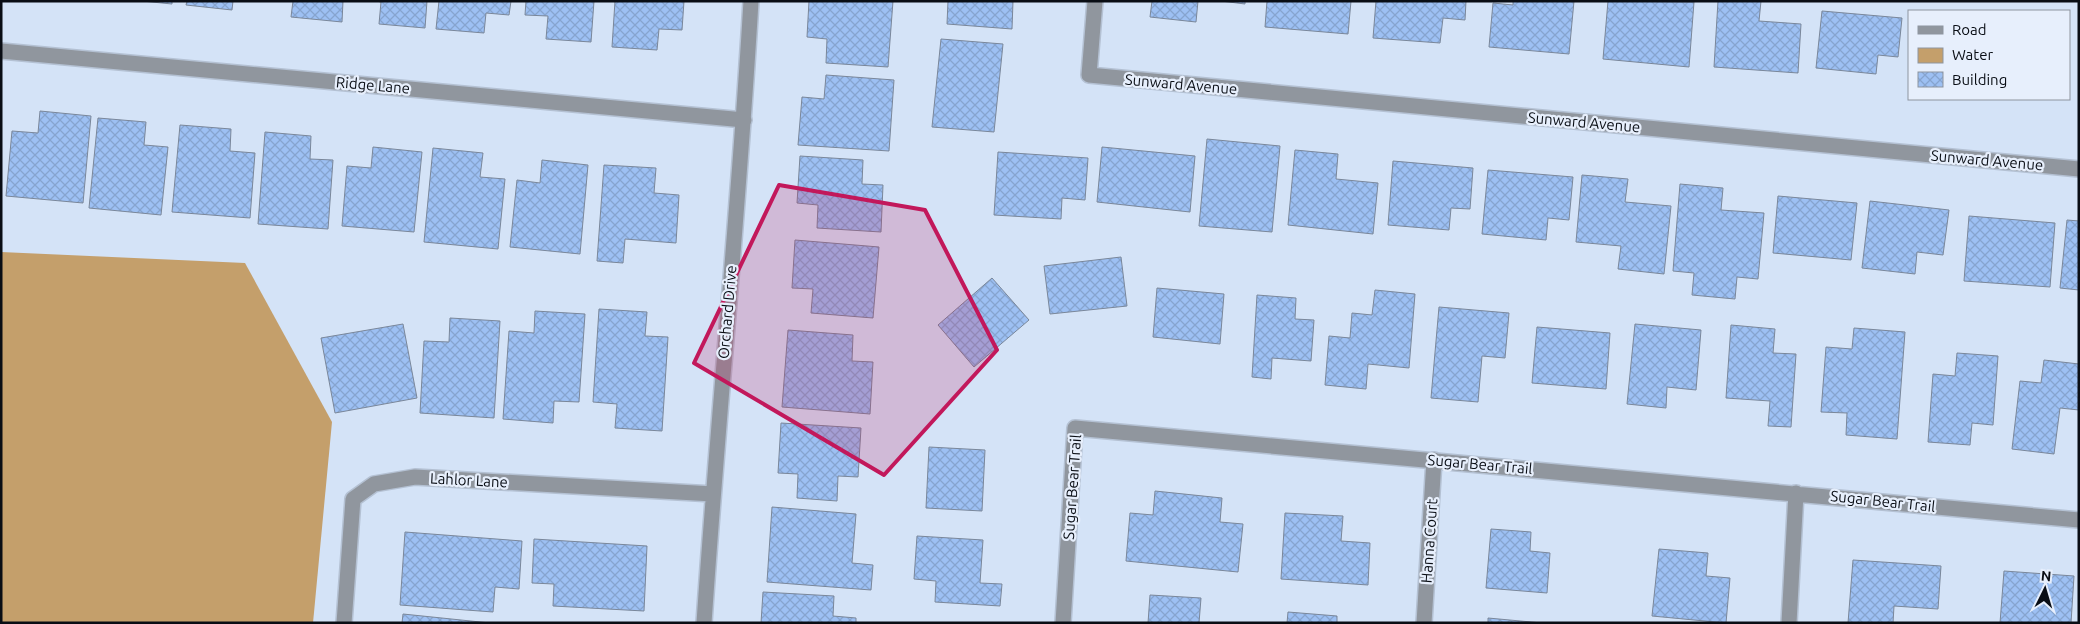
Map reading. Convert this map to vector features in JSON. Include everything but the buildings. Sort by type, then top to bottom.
[{"type":"street","name":"Orchard Drive","points":[[704,623],[744,120],[751,1]]},
{"type":"street","name":"Sunward Avenue","points":[[1095,1],[1089,75],[2079,169]]},
{"type":"street","name":"Ridge Lane","points":[[1,51],[744,120]]},
{"type":"street","name":"Sugar Bear Trail","points":[[1063,623],[1075,428],[1796,492],[2079,520]]},
{"type":"street","name":"Hanna Court","points":[[1424,623],[1434,460]]},
{"type":"street","name":"Lahlor Lane","points":[[344,623],[353,499],[374,484],[415,476],[713,494]]},
{"type":"street","points":[[1789,623],[1796,492]]},
{"type":"highlighted area","points":[[779,185],[925,210],[997,350],[884,475],[694,363]]},
{"type":"water","points":[[1,252],[245,263],[332,422],[313,623],[1,623]]}]
